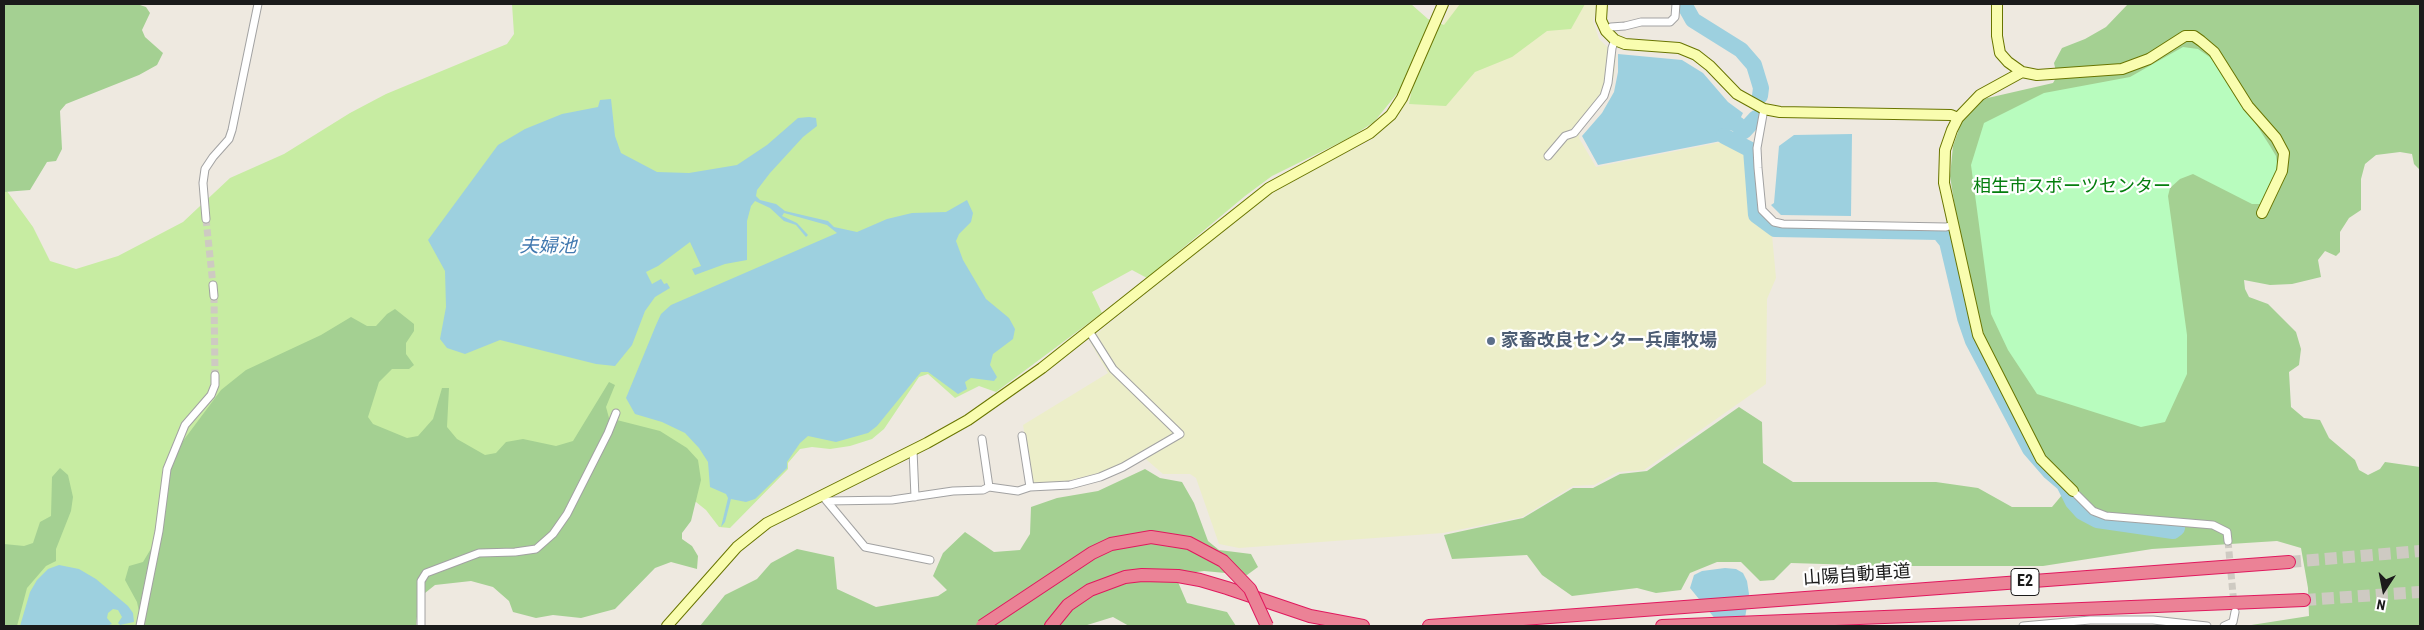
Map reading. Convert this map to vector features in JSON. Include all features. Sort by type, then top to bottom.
[{"type":"highway","points":[[982,626],[1092,553],[1111,544],[1151,537],[1189,543],[1223,561],[1250,589],[1267,626]]},
{"type":"highway","name":"山陽自動車道","points":[[1428,626],[2289,562]]},
{"type":"highway","points":[[1051,626],[1068,605],[1090,590],[1125,577],[1142,575],[1178,576],[1200,580],[1310,616],[1363,626]]},
{"type":"highway","name":"E2","points":[[1662,626],[2304,600]]},
{"type":"street","points":[[206,219],[203,183],[205,169],[229,139],[232,130],[258,4]]},
{"type":"street","points":[[667,626],[744,540],[782,514],[824,498],[968,420],[1042,368],[1269,188],[1360,140],[1382,124],[1402,98],[1443,4]]},
{"type":"street","points":[[1602,4],[1601,20],[1606,30],[1615,40],[1625,44],[1679,48],[1696,55],[1710,66],[1737,94],[1764,109],[1780,112],[1951,115],[1958,118]]},
{"type":"street","points":[[1606,30],[1611,26],[1625,26],[1641,22],[1670,22],[1675,17],[1676,4]]},
{"type":"street","points":[[1997,4],[1997,36],[2000,53],[2008,62],[2022,72],[2036,74],[2122,69],[2148,59],[2185,36],[2194,36],[2214,52],[2248,106],[2282,147],[2284,162],[2282,171],[2262,213]]},
{"type":"street","points":[[1548,156],[1565,136],[1574,133],[1604,96],[1610,77],[1612,48],[1615,40]]},
{"type":"street","points":[[2022,72],[1980,95],[1958,118],[1945,150],[1943,166],[1944,183],[1970,305],[1986,352],[2041,459],[2092,511],[2106,516],[2213,525],[2227,532],[2228,541]]},
{"type":"street","points":[[1764,109],[1757,148],[1758,168],[1762,210],[1774,222],[1783,224],[1946,227],[1953,225]]},
{"type":"street","points":[[213,285],[214,296]]},
{"type":"street","points":[[824,498],[892,500],[983,490],[989,487],[1018,491],[1030,487],[1070,484],[1100,477],[1123,468],[1180,434],[1113,369],[1089,331]]},
{"type":"street","points":[[140,626],[159,531],[167,470],[185,425],[211,395],[215,385],[215,375]]},
{"type":"street","points":[[422,626],[421,581],[426,573],[479,553],[515,552],[536,549],[553,534],[567,514],[616,414]]},
{"type":"street","points":[[1022,436],[1030,487]]},
{"type":"street","points":[[982,440],[989,487]]},
{"type":"street","points":[[913,450],[915,497]]},
{"type":"street","points":[[824,498],[865,547],[930,560]]},
{"type":"street","points":[[2224,626],[2233,622],[2235,612]]},
{"type":"street","points":[[2023,626],[2099,620],[2153,620],[2207,626]]},
{"type":"green space","points":[[4,4],[137,4],[146,7],[150,13],[142,30],[145,37],[163,53],[157,65],[139,75],[66,104],[60,111],[62,149],[56,161],[47,162],[30,190],[4,192]]},
{"type":"green space","points":[[512,4],[1411,4],[1428,19],[1444,25],[1460,4],[1585,4],[1571,29],[1547,31],[1512,57],[1475,72],[1446,106],[1409,104],[1413,84],[1400,90],[1374,122],[1351,137],[1272,176],[1245,196],[1147,278],[1132,270],[1092,292],[1102,313],[996,392],[979,386],[955,398],[928,374],[919,377],[884,429],[872,439],[850,446],[830,449],[812,447],[800,449],[788,463],[788,469],[730,528],[719,527],[706,510],[696,502],[138,626],[4,626],[4,187],[33,227],[50,261],[76,269],[118,256],[183,222],[230,178],[284,154],[350,113],[386,94],[507,44],[514,34]]},
{"type":"green space","points":[[1451,4],[1597,4],[1593,21],[1599,39],[1616,55],[1614,76],[1607,96],[1580,131],[1579,138],[1596,167],[1722,142],[1746,151],[1751,216],[1772,235],[1776,278],[1767,299],[1766,384],[1644,470],[1618,472],[1594,485],[1573,486],[1522,517],[1443,533],[1239,548],[1219,544],[1196,478],[1190,474],[1163,474],[1140,454],[1107,471],[1067,481],[1033,484],[1023,425],[1108,373],[1089,340],[1274,189],[1370,141],[1396,115],[1421,75]]},
{"type":"green space","points":[[2128,4],[2420,4],[2420,170],[2414,164],[2412,154],[2400,152],[2376,155],[2365,164],[2361,179],[2361,210],[2349,218],[2340,232],[2340,252],[2336,256],[2325,251],[2318,260],[2321,277],[2292,284],[2270,285],[2244,280],[2245,289],[2249,297],[2268,304],[2296,332],[2301,349],[2299,365],[2289,372],[2291,407],[2304,418],[2320,420],[2329,438],[2355,460],[2359,470],[2368,475],[2380,469],[2385,462],[2420,467],[2420,626],[2245,626],[2309,616],[2308,588],[2301,548],[2277,541],[2152,549],[2043,566],[1889,566],[1791,563],[1774,580],[1760,581],[1741,562],[1717,562],[1690,573],[1681,590],[1656,593],[1637,588],[1572,596],[1542,575],[1527,555],[1452,559],[1444,535],[1523,518],[1573,488],[1593,488],[1620,474],[1647,471],[1739,407],[1762,422],[1763,463],[1793,482],[1936,482],[1978,488],[2012,507],[2052,507],[2062,495],[1985,339],[1962,252],[1950,176],[1953,146],[1963,118],[1979,100],[2053,83],[2057,76],[2054,63],[2062,48],[2085,39],[2106,27]]},
{"type":"green space","name":"相生市スポーツセンター","points":[[2183,47],[2198,49],[2211,58],[2230,83],[2276,156],[2278,170],[2264,204],[2252,204],[2193,174],[2180,179],[2170,188],[2168,196],[2187,335],[2187,374],[2165,422],[2141,427],[2037,394],[2008,350],[1991,314],[1971,165],[1984,123],[2044,93],[2130,77]]},
{"type":"green space","points":[[395,309],[414,324],[414,331],[406,343],[406,354],[414,365],[409,369],[392,369],[379,382],[368,417],[373,424],[407,438],[418,436],[433,419],[442,388],[449,388],[447,427],[457,439],[485,455],[496,453],[506,442],[523,439],[556,446],[573,441],[609,382],[615,385],[606,407],[609,418],[660,431],[687,448],[698,460],[701,480],[691,521],[682,533],[682,539],[692,546],[698,556],[697,569],[671,562],[655,568],[615,609],[581,618],[553,615],[536,618],[513,612],[509,601],[493,587],[471,581],[435,585],[425,593],[418,607],[416,626],[142,626],[137,602],[125,580],[129,566],[143,562],[152,547],[160,517],[165,473],[180,445],[221,390],[246,370],[321,335],[351,317],[367,326],[376,326],[387,314]]},
{"type":"green space","points":[[60,468],[68,475],[73,497],[71,511],[56,549],[56,561],[46,566],[27,588],[17,626],[4,626],[4,544],[24,546],[33,543],[40,522],[51,516],[52,477]]},
{"type":"green space","points":[[1145,469],[1160,478],[1182,482],[1194,503],[1208,541],[1219,550],[1251,554],[1258,567],[1247,575],[1204,571],[1175,575],[1187,603],[1227,612],[1236,626],[1129,626],[1113,617],[1084,626],[700,626],[725,595],[757,579],[771,563],[797,549],[834,557],[837,589],[876,607],[938,596],[947,590],[933,576],[943,553],[965,532],[994,552],[1020,550],[1030,534],[1031,507],[1057,498],[1098,491]]},
{"type":"water","points":[[1618,54],[1682,60],[1703,73],[1728,102],[1743,113],[1734,131],[1728,130],[1721,141],[1598,165],[1582,136],[1602,113],[1614,92],[1618,72]]},
{"type":"water","name":"夫婦池","points":[[611,99],[615,136],[621,153],[657,172],[689,173],[737,165],[767,145],[798,118],[816,118],[817,126],[803,137],[770,173],[757,190],[756,196],[760,200],[776,204],[785,211],[828,221],[834,227],[857,232],[887,219],[912,213],[946,212],[967,200],[973,213],[971,222],[959,234],[956,241],[963,260],[986,299],[1009,318],[1015,329],[1013,339],[993,354],[990,365],[997,377],[994,381],[971,378],[965,382],[967,389],[958,394],[928,372],[921,372],[877,426],[868,433],[836,442],[808,436],[800,443],[787,462],[787,468],[755,499],[746,502],[731,499],[725,522],[721,527],[728,498],[726,494],[710,487],[708,462],[699,448],[685,433],[662,422],[635,414],[626,398],[661,314],[671,305],[837,233],[827,225],[784,213],[782,216],[797,223],[808,235],[806,237],[796,225],[784,221],[770,208],[755,201],[751,206],[747,221],[747,260],[725,264],[695,275],[692,269],[701,266],[690,242],[658,266],[646,272],[652,284],[661,279],[670,288],[655,297],[645,311],[632,345],[615,366],[596,364],[500,340],[465,354],[447,348],[440,339],[446,307],[445,271],[428,240],[498,145],[525,129],[562,114],[598,107],[600,100]]},
{"type":"water","points":[[1852,134],[1851,216],[1781,215],[1771,205],[1774,203],[1779,146],[1794,135]]},
{"type":"water","points":[[59,565],[79,569],[96,579],[128,606],[133,613],[134,622],[120,625],[118,623],[122,617],[118,610],[113,609],[108,613],[107,618],[112,624],[109,625],[20,626],[30,592],[37,580],[48,569]]},
{"type":"water","points":[[1725,568],[1736,569],[1743,573],[1747,581],[1749,594],[1744,624],[1721,626],[1690,588],[1694,575],[1702,571]]},
{"type":"waterway","points":[[1684,4],[1693,20],[1741,50],[1754,65],[1761,88],[1760,96]]},
{"type":"waterway","points":[[1737,124],[1744,131],[1756,118]]},
{"type":"waterway","points":[[1724,136],[1751,150],[1756,215],[1775,229],[1939,232],[1947,242],[1965,318],[1973,341],[2030,449],[2050,472],[2064,484],[2073,502],[2082,512],[2097,520],[2173,531],[2177,528]]},
{"type":"tunnel","points":[[206,219],[213,285]]},
{"type":"tunnel","points":[[214,296],[215,375]]},
{"type":"tunnel","points":[[2228,541],[2234,605]]},
{"type":"tunnel","points":[[2289,562],[2420,551]]},
{"type":"tunnel","points":[[2304,600],[2420,592]]},
{"type":"place","name":"家畜改良センター兵庫牧場","points":[[1491,341]]}]
